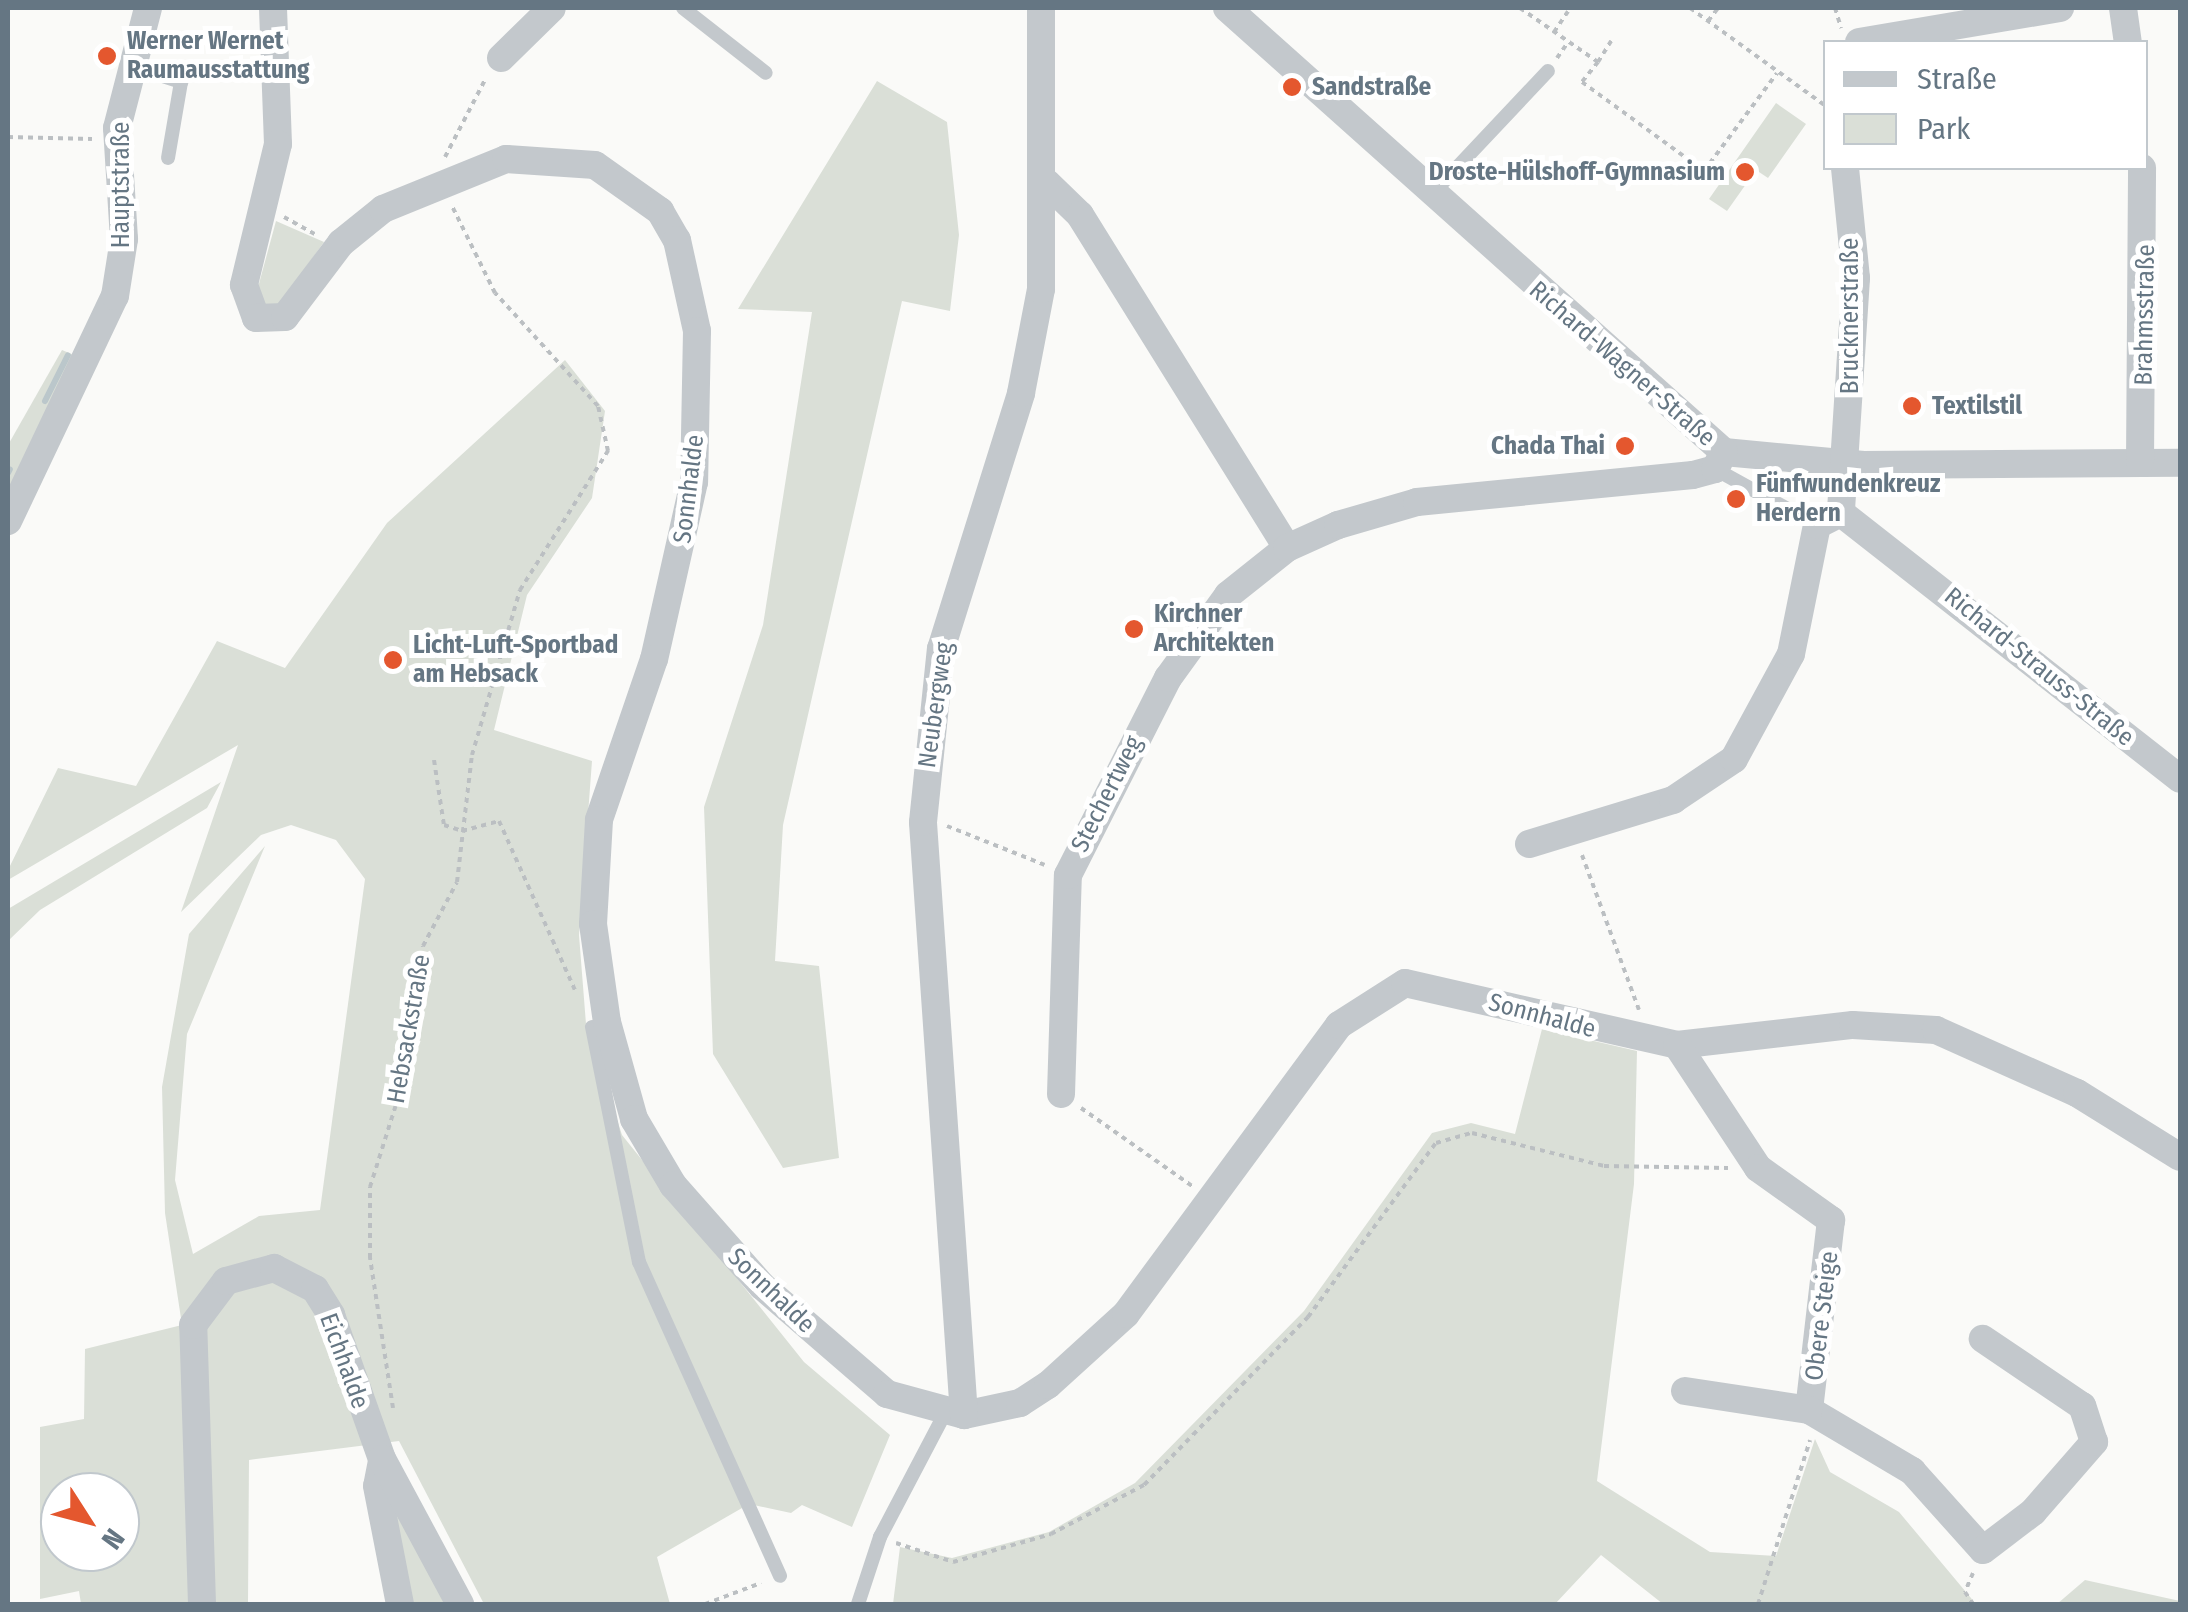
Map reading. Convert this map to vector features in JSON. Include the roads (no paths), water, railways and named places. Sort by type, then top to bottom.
[{"type":"street","name":"Hauptstraße","points":[[8,521],[115,296],[124,239],[117,140],[148,8]]},
{"type":"street","name":"Sonnhalde","points":[[272,8],[278,144],[268,201],[244,284],[256,318],[286,317],[341,244],[442,168],[506,158],[595,166],[660,211],[677,240],[697,331],[694,482],[654,659],[599,820],[593,924],[607,1022],[649,1149],[729,1252],[858,1374],[955,1414],[1020,1403],[1126,1314],[1339,1025],[1376,996],[1404,983],[1677,1045],[1853,1025],[1936,1030],[2059,1084],[2180,1157]]},
{"type":"street","points":[[501,58],[552,8]]},
{"type":"street","name":"Neubergweg","points":[[955,1414],[923,822],[941,649],[1033,344],[1047,183],[1042,8]]},
{"type":"street","name":"Richard-Wagner-Straße","points":[[1228,8],[1720,460],[1848,464],[2180,462]]},
{"type":"street","points":[[1871,40],[2060,8]]},
{"type":"street","points":[[2123,8],[2128,40]]},
{"type":"street","name":"Brucknerstraße","points":[[1845,170],[1856,278],[1848,464]]},
{"type":"street","name":"Brahmsstraße","points":[[2140,462],[2142,170]]},
{"type":"street","points":[[1047,183],[1080,216],[1286,548]]},
{"type":"street","name":"Stechertweg","points":[[1061,1094],[1068,875],[1182,654],[1228,594],[1286,548],[1417,502],[1720,460]]},
{"type":"street","points":[[1529,844],[1674,800],[1734,759],[1791,654],[1848,464]]},
{"type":"street","name":"Richard-Strauss-Straße","points":[[1829,519],[2180,779]]},
{"type":"street","name":"Obere Steige","points":[[1677,1045],[1758,1168],[1831,1220],[1809,1410]]},
{"type":"street","name":"Eichhalde","points":[[202,1604],[193,1325],[226,1281],[274,1268],[315,1289],[382,1459],[460,1604]]},
{"type":"street","name":"Obere Steige","points":[[1684,1390],[1809,1410],[1912,1471],[1983,1550],[2033,1512],[2094,1442],[2082,1406],[1984,1339]]},
{"type":"street","points":[[382,1459],[377,1486],[400,1604]]},
{"type":"lane","points":[[683,8],[766,74]]},
{"type":"lane","points":[[132,66],[181,82],[168,158]]},
{"type":"lane","points":[[1431,194],[1548,70]]},
{"type":"lane","points":[[1720,460],[1767,500],[1829,519]]},
{"type":"lane","points":[[592,1027],[638,1262],[780,1576]]},
{"type":"lane","points":[[858,1604],[880,1537],[955,1414]]},
{"type":"waterway","points":[[45,401],[68,355]]},
{"type":"waterway","points":[[8,473],[10,469]]},
{"type":"place","name":"Werner Wernet Raumausstattung","points":[[107,56]]},
{"type":"place","name":"Sandstraße","points":[[1292,87]]},
{"type":"place","name":"Droste-Hülshoff-Gymnasium","points":[[1745,172]]},
{"type":"place","name":"Textilstil","points":[[1912,406]]},
{"type":"place","name":"Chada Thai","points":[[1625,446]]},
{"type":"place","name":"Fünfwundenkreuz Herdern","points":[[1736,499]]},
{"type":"place","name":"Kirchner Architekten","points":[[1134,629]]},
{"type":"place","name":"Licht-Luft-Sportbad am Hebsack","points":[[393,660]]}]
